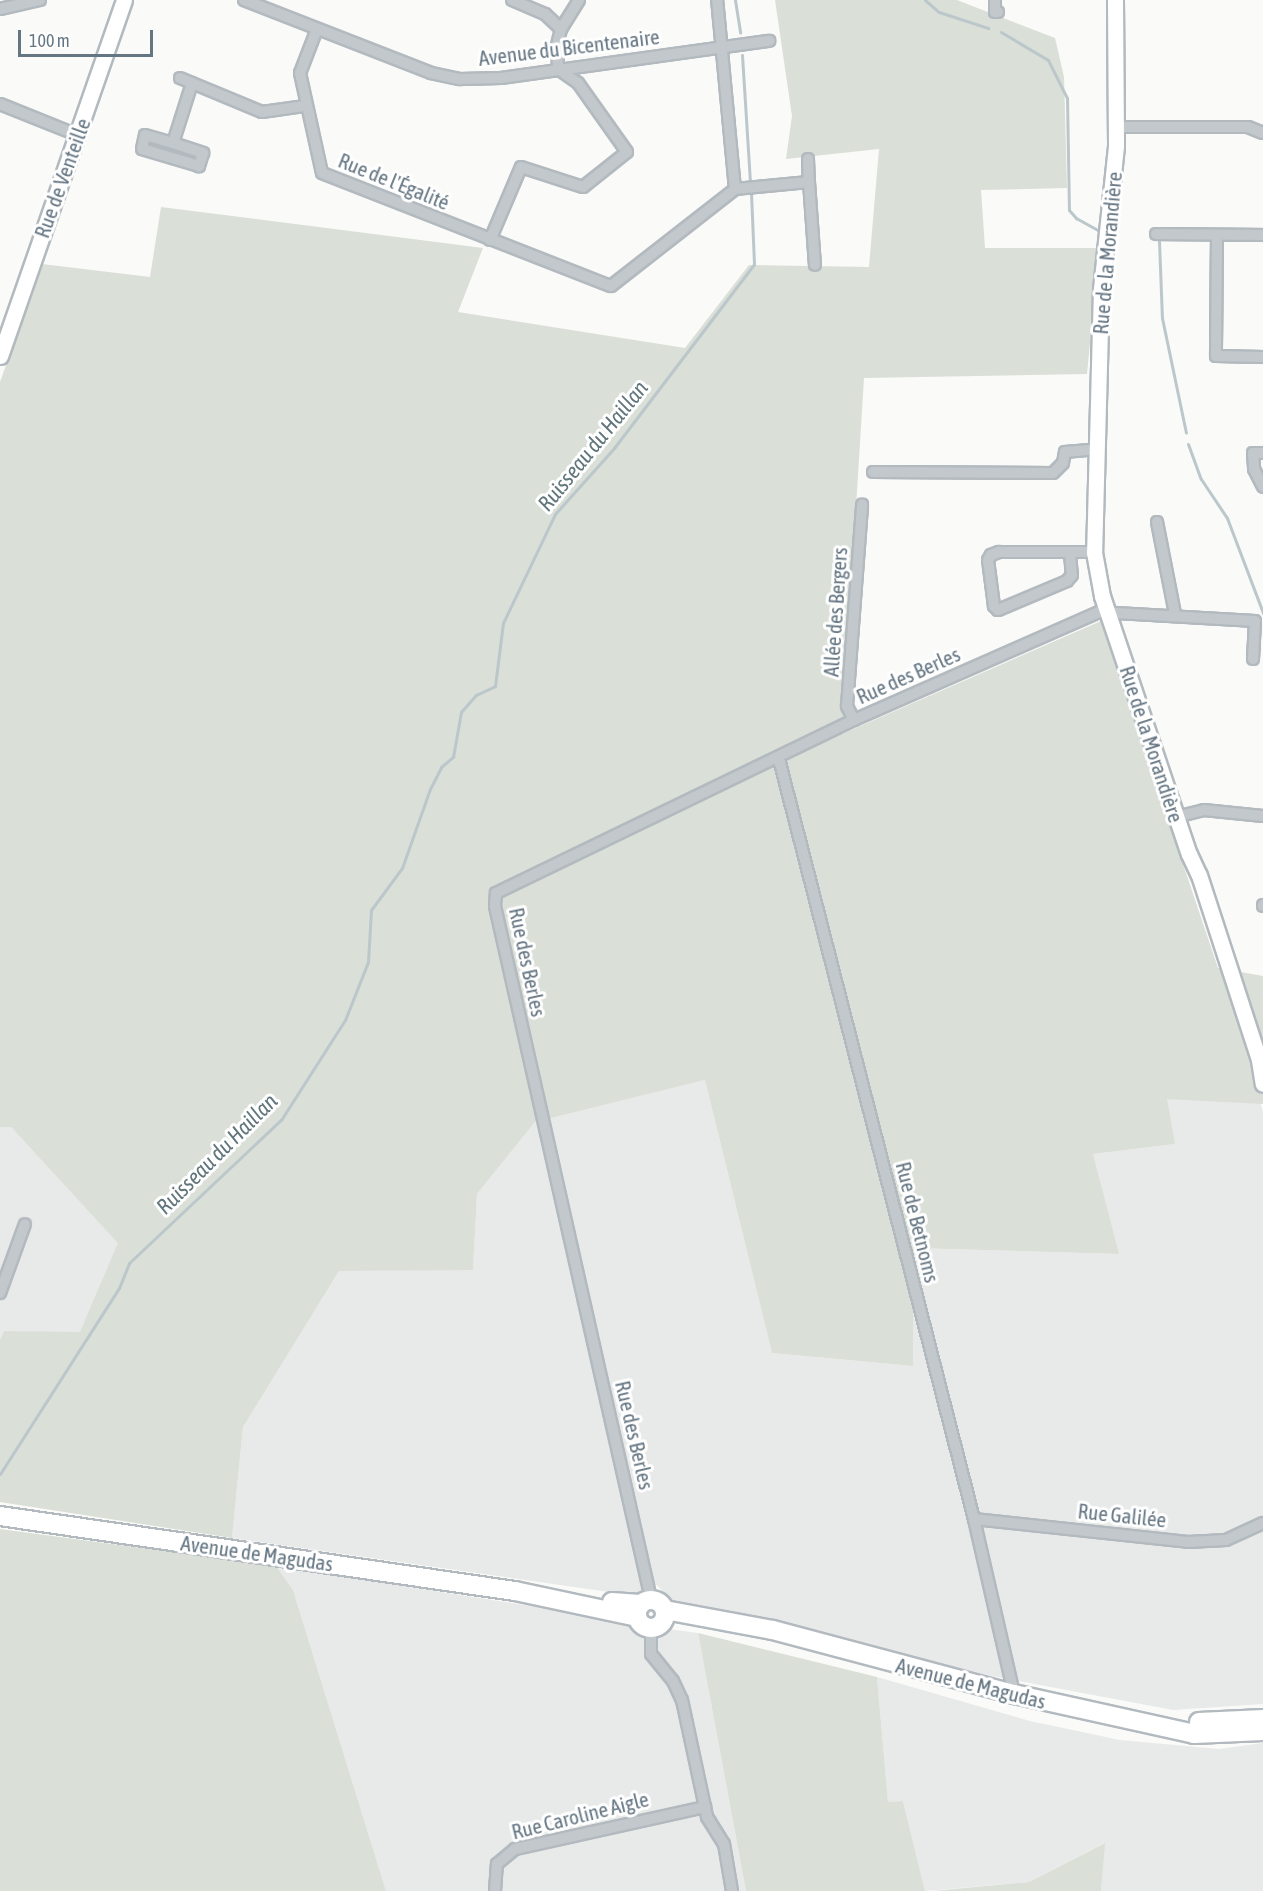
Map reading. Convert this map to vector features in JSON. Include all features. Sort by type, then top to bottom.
[{"type":"main road","name":"Avenue de Magudas","points":[[0,1516],[515,1590],[788,1636],[1014,1694],[1194,1734],[1263,1731]]},
{"type":"main road","name":"Avenue de Magudas","points":[[1156,1725],[1263,1719]]},
{"type":"street","points":[[0,9],[40,0]]},
{"type":"street","name":"Rue de Venteille","points":[[0,356],[124,0]]},
{"type":"street","name":"Avenue du Bicentenaire","points":[[244,0],[269,5],[317,28],[431,73],[460,79],[558,69],[769,41]]},
{"type":"street","points":[[512,0],[545,14],[561,29]]},
{"type":"street","points":[[579,0],[561,29],[557,45],[558,69],[578,83],[627,152],[583,187],[521,167],[490,240],[611,285],[735,189],[808,182]]},
{"type":"street","points":[[717,0],[735,189]]},
{"type":"street","points":[[995,0],[995,12],[998,12]]},
{"type":"street","name":"Rue de la Morandière","points":[[1115,0],[1115,127],[1101,289],[1094,552],[1261,1063],[1263,1084]]},
{"type":"street","name":"Rue de l'Égalité","points":[[317,28],[300,73],[304,105],[322,173],[490,240]]},
{"type":"street","points":[[180,78],[262,112],[304,105]]},
{"type":"street","points":[[173,143],[192,83]]},
{"type":"street","points":[[0,104],[77,135]]},
{"type":"street","points":[[1115,127],[1248,127],[1263,133]]},
{"type":"street","points":[[145,135],[173,143],[203,153],[199,166],[142,149],[145,135]]},
{"type":"street","points":[[807,159],[815,265]]},
{"type":"street","points":[[1156,234],[1263,235]]},
{"type":"street","points":[[1217,235],[1216,356],[1263,357]]},
{"type":"street","points":[[873,472],[1053,473],[1063,463],[1065,452],[1098,450]]},
{"type":"street","points":[[1258,453],[1254,469],[1263,487]]},
{"type":"street","name":"Allée des Bergers","points":[[854,720],[848,706],[862,505]]},
{"type":"street","name":"Rue de la Morandière","points":[[1095,507],[1112,611]]},
{"type":"street","points":[[1157,522],[1175,614]]},
{"type":"street","points":[[1070,554],[1072,575],[1067,581],[998,609],[994,606],[988,560],[992,555],[999,552],[1070,554],[1094,552]]},
{"type":"street","name":"Rue des Berles","points":[[651,1613],[495,906],[496,893],[779,759],[854,720],[1071,622],[1112,611],[1255,621],[1252,659]]},
{"type":"street","name":"Rue de Betnoms","points":[[779,759],[946,1422],[974,1519],[1014,1694]]},
{"type":"street","points":[[1180,816],[1204,810],[1263,816]]},
{"type":"street","points":[[0,1292],[25,1224]]},
{"type":"street","name":"Rue Galilée","points":[[974,1519],[1188,1542],[1226,1540],[1263,1523]]},
{"type":"street","points":[[651,1613],[651,1654],[673,1681],[682,1700],[705,1807],[724,1844],[732,1891]]},
{"type":"street","name":"Rue Caroline Aigle","points":[[495,1891],[497,1864],[515,1848],[705,1807]]},
{"type":"shaded area","points":[[775,0],[957,0],[1055,38],[1064,77],[1067,188],[981,190],[985,248],[1099,248],[1087,374],[864,378],[842,734],[1101,621],[1218,968],[1263,976],[1263,1104],[1167,1099],[1175,1144],[1093,1154],[1119,1254],[914,1248],[913,1366],[772,1353],[705,1080],[535,1122],[477,1194],[473,1270],[339,1271],[243,1427],[232,1538],[0,1502],[0,1340],[4,1331],[80,1332],[118,1243],[11,1127],[0,1127],[0,382],[42,264],[150,277],[161,207],[483,248],[458,312],[685,348],[749,265],[869,267],[879,149],[786,159],[792,116]]},
{"type":"shaded area","points":[[705,1080],[772,1353],[913,1366],[914,1248],[1118,1254],[1093,1154],[1174,1144],[1166,1098],[1260,1102],[1263,1112],[1263,1704],[1173,1710],[992,1676],[671,1600],[657,1585],[645,1585],[637,1596],[232,1538],[243,1427],[339,1271],[473,1269],[477,1194],[535,1122]]},
{"type":"shaded area","points":[[0,1127],[11,1127],[119,1243],[80,1333],[4,1331],[0,1340]]},
{"type":"shaded area","points":[[0,1529],[276,1566],[293,1590],[386,1891],[0,1891]]},
{"type":"shaded area","points":[[276,1566],[550,1609],[626,1624],[639,1633],[655,1636],[668,1629],[698,1633],[746,1891],[386,1891],[293,1590]]},
{"type":"shaded area","points":[[698,1633],[877,1677],[888,1802],[903,1801],[925,1891],[746,1891]]},
{"type":"shaded area","points":[[877,1677],[1030,1721],[1120,1740],[1219,1749],[1263,1743],[1263,1891],[1101,1891],[1104,1843],[1029,1882],[925,1891],[903,1801],[888,1802]]},
{"type":"shaded area","points":[[1105,1843],[1101,1891],[932,1891],[1029,1882]]},
{"type":"waterway","name":"Ruisseau du Haillan","points":[[735,0],[740,33]]},
{"type":"waterway","points":[[925,0],[939,12],[988,28]]},
{"type":"waterway","points":[[1001,32],[1048,60],[1067,98],[1069,210],[1076,218],[1103,233]]},
{"type":"waterway","name":"Ruisseau du Haillan","points":[[742,55],[750,181]]},
{"type":"waterway","name":"Ruisseau du Haillan","points":[[0,1474],[119,1288],[129,1263],[281,1120],[345,1020],[368,962],[371,910],[402,868],[430,789],[441,767],[453,757],[461,712],[476,695],[495,686],[503,623],[555,514],[614,448],[754,264],[751,192]]},
{"type":"waterway","points":[[1159,241],[1162,318],[1186,433]]},
{"type":"waterway","points":[[1188,444],[1201,479],[1227,518],[1263,613]]}]
